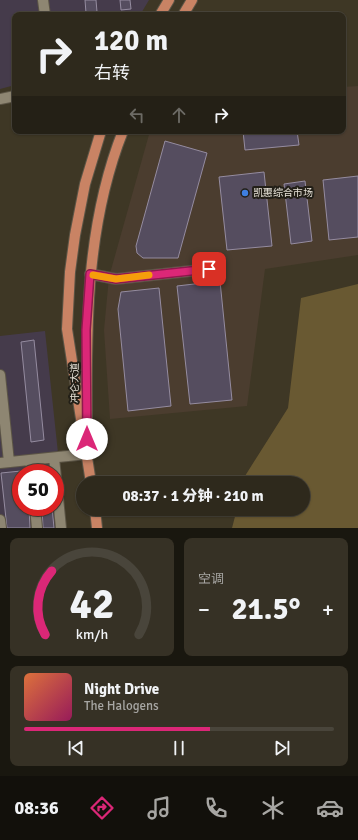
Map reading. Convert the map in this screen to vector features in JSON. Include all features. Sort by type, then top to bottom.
[{"type":"main road","points":[[162,12],[169,0]]},
{"type":"main road","points":[[185,12],[192,0]]},
{"type":"main road","name":"冲仑大道","points":[[87,454],[66,329],[70,272],[75,235],[86,184],[101,134]]},
{"type":"main road","name":"冲仑大道","points":[[87,454],[86,330],[90,274],[94,238],[105,188],[122,134]]},
{"type":"main road","points":[[87,454],[90,476]]},
{"type":"main road","points":[[95,516],[97,528]]},
{"type":"street","points":[[43,0],[45,12]]},
{"type":"street","points":[[0,99],[12,97]]},
{"type":"street","points":[[90,274],[116,279],[209,269]]},
{"type":"street","points":[[0,375],[5,463],[87,454]]},
{"type":"street","points":[[54,458],[61,528]]},
{"type":"street","points":[[30,460],[31,464]]},
{"type":"street","points":[[36,516],[37,528]]},
{"type":"street","points":[[0,520],[1,528]]},
{"type":"shaded area","points":[[0,0],[149,0],[142,12],[12,12],[12,86],[0,89]]},
{"type":"shaded area","name":"凯惠综合市场","points":[[358,86],[358,255],[265,269],[247,406],[110,419],[104,330],[109,277],[149,134],[346,134],[346,87]]},
{"type":"shaded area","points":[[358,284],[358,528],[232,528],[235,516],[310,516],[310,476],[245,476],[288,408],[301,298]]},
{"type":"shaded area","points":[[45,331],[59,464],[12,464],[12,516],[64,516],[64,509],[66,528],[0,528],[0,336]]},
{"type":"building","points":[[85,0],[96,0],[97,12],[86,12]]},
{"type":"building","points":[[120,0],[130,0],[131,9],[121,10]]},
{"type":"building","points":[[243,134],[297,134],[299,145],[245,150]]},
{"type":"building","points":[[165,141],[207,153],[178,258],[143,258],[137,253],[136,246]]},
{"type":"building","points":[[264,172],[272,246],[227,250],[219,177]]},
{"type":"building","points":[[358,176],[358,237],[329,240],[323,180]]},
{"type":"building","points":[[305,181],[312,241],[291,244],[284,184]]},
{"type":"building","points":[[220,281],[232,400],[190,404],[177,286]]},
{"type":"building","points":[[159,288],[171,406],[128,411],[118,309],[121,292]]},
{"type":"building","points":[[34,340],[44,440],[31,442],[21,342]]},
{"type":"building","points":[[12,472],[12,516],[29,516],[30,528],[7,528],[1,473]]},
{"type":"building","points":[[42,516],[53,516],[54,528],[43,528]]},
{"type":"slow traffic","points":[[93,275],[116,279],[149,275]]},
{"type":"place","name":"凯惠综合市场","points":[[245,193]]},
{"type":"route","points":[[87,439],[86,330],[90,274],[116,279],[209,269]]}]
